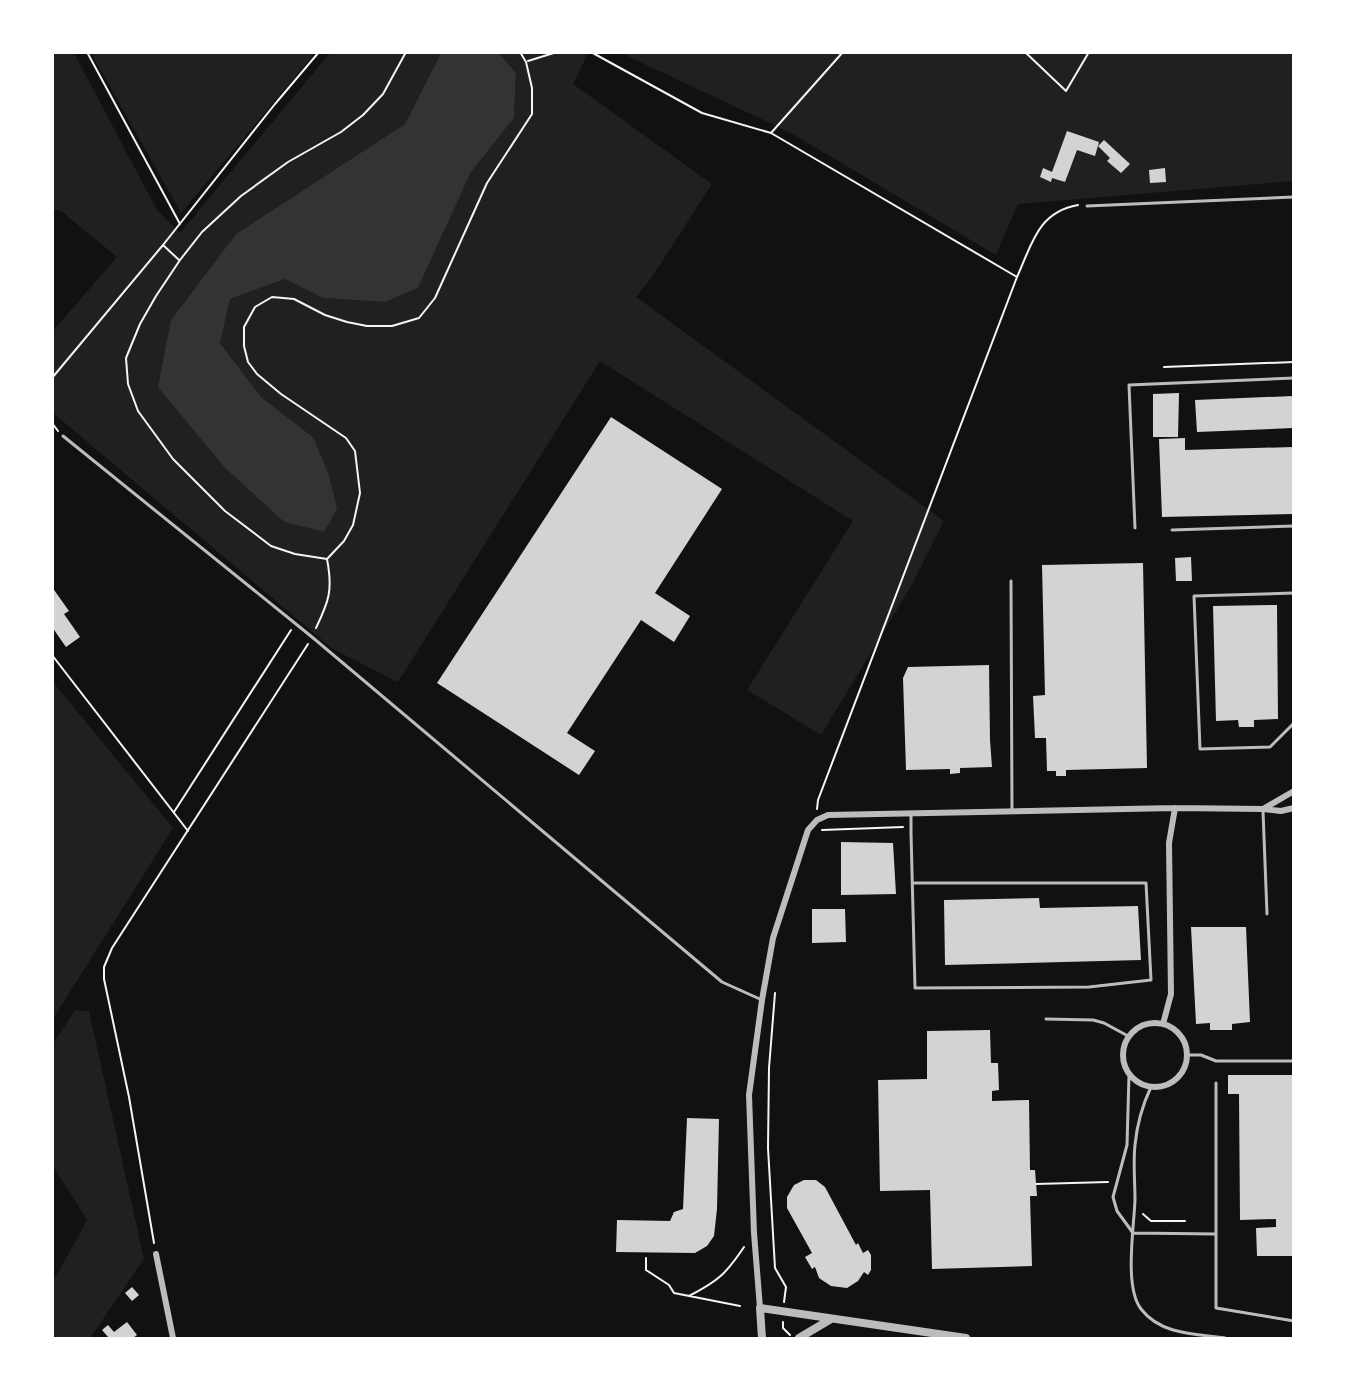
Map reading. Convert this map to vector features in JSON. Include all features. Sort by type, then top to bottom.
[{"type":"street","points":[[1263,809],[1293,791]]},
{"type":"street","points":[[1163,1024],[1171,993],[1168,843],[1175,808]]},
{"type":"street","points":[[762,1338],[754,1233],[749,1095],[773,938],[808,830],[817,820],[828,816],[911,813],[1175,808],[1281,811],[1293,808]]},
{"type":"street","points":[[1152,1023],[1163,1024],[1174,1029],[1181,1037],[1187,1055],[1183,1070],[1173,1082],[1158,1087],[1140,1084],[1129,1075],[1124,1065],[1123,1054],[1128,1036],[1142,1026],[1152,1023]]},
{"type":"street","points":[[156,1254],[173,1338]]},
{"type":"street","points":[[760,1308],[966,1338]]},
{"type":"street","points":[[797,1338],[832,1319]]},
{"type":"lane","points":[[1087,206],[1293,197]]},
{"type":"lane","points":[[1135,528],[1129,385],[1293,378]]},
{"type":"lane","points":[[63,436],[312,637],[722,982],[762,1000]]},
{"type":"lane","points":[[1172,530],[1293,525]]},
{"type":"lane","points":[[1011,581],[1012,811]]},
{"type":"lane","points":[[1293,593],[1194,596],[1200,749],[1270,747],[1293,723]]},
{"type":"lane","points":[[1263,809],[1267,914]]},
{"type":"lane","points":[[911,813],[912,883],[915,988],[1089,987],[1151,980],[1146,883],[912,883]]},
{"type":"lane","points":[[1047,1019],[1093,1020],[1104,1023],[1128,1036]]},
{"type":"lane","points":[[1187,1055],[1201,1055],[1216,1061],[1293,1061]]},
{"type":"lane","points":[[1129,1075],[1127,1145],[1113,1197],[1117,1210],[1133,1233]]},
{"type":"lane","points":[[1216,1083],[1216,1308],[1293,1321]]},
{"type":"lane","points":[[1151,1087],[1142,1106],[1135,1144],[1131,1267],[1134,1298],[1141,1310],[1153,1322],[1172,1331],[1225,1338]]},
{"type":"lane","points":[[1133,1233],[1216,1234]]},
{"type":"path","points":[[87,52],[180,224]]},
{"type":"path","points":[[52,378],[319,52]]},
{"type":"path","points":[[327,559],[344,541],[353,525],[360,493],[355,451],[346,438],[281,394],[257,374],[248,362],[244,345],[244,327],[255,308],[272,297],[294,299],[325,315],[367,326],[392,326],[418,318],[435,298],[487,183],[532,114],[532,88],[526,62],[520,52]]},
{"type":"path","points":[[526,62],[557,52]]},
{"type":"path","points":[[591,52],[702,113],[771,133],[1017,277]]},
{"type":"path","points":[[771,133],[843,52]]},
{"type":"path","points":[[1025,52],[1066,91],[1089,52]]},
{"type":"path","points":[[327,559],[295,554],[271,546],[225,511],[173,459],[138,411],[128,384],[126,358],[140,324],[180,260],[202,232],[241,196],[288,162],[341,132],[363,115],[383,94],[404,53]]},
{"type":"path","points":[[817,820],[818,800],[1017,277],[1035,237],[1049,216],[1068,207],[1087,206]]},
{"type":"path","points":[[163,245],[180,260]]},
{"type":"path","points":[[1164,367],[1293,362]]},
{"type":"path","points":[[156,1254],[129,1097],[104,980],[104,967],[112,948],[312,637],[328,602],[330,576],[327,559]]},
{"type":"path","points":[[174,812],[295,624]]},
{"type":"path","points":[[52,655],[189,831]]},
{"type":"path","points":[[818,837],[822,830],[911,827]]},
{"type":"path","points":[[776,989],[769,1068],[768,1148],[775,1268],[786,1287],[783,1328],[797,1338]]},
{"type":"path","points":[[689,1296],[710,1285],[727,1272],[754,1233]]},
{"type":"path","points":[[646,1258],[646,1270],[669,1285],[674,1293],[740,1306]]},
{"type":"shaded area","points":[[53,53],[74,53],[157,210],[180,233],[330,53],[441,53],[405,124],[236,234],[171,320],[225,468],[284,522],[324,532],[313,437],[261,397],[220,343],[230,299],[285,279],[323,298],[385,302],[418,288],[471,172],[514,118],[516,73],[499,53],[588,53],[573,84],[712,184],[652,277],[636,297],[944,521],[910,588],[821,735],[747,690],[853,521],[600,361],[398,682],[333,649],[53,413],[52,332],[117,257],[61,211],[53,209]]},
{"type":"shaded area","points":[[91,53],[315,53],[181,213]]},
{"type":"shaded area","points":[[441,53],[499,53],[516,73],[514,118],[471,172],[418,288],[385,302],[323,298],[285,279],[230,299],[220,343],[261,397],[313,437],[329,475],[337,509],[324,532],[284,522],[225,468],[158,387],[171,320],[236,234],[405,124]]},
{"type":"shaded area","points":[[621,53],[1293,53],[1293,181],[1018,204],[996,255],[791,133]]},
{"type":"shaded area","points":[[53,682],[173,828],[53,1019]]},
{"type":"shaded area","points":[[75,1010],[89,1011],[144,1259],[90,1338],[53,1338],[53,1282],[87,1220],[53,1166],[53,1044]]},
{"type":"building","points":[[1067,131],[1099,142],[1095,156],[1077,150],[1065,182],[1052,178],[1051,182],[1040,177],[1043,168],[1052,172]]},
{"type":"building","points":[[1104,140],[1130,164],[1121,173],[1107,161],[1110,158],[1098,146]]},
{"type":"building","points":[[1165,168],[1166,182],[1150,183],[1149,170]]},
{"type":"building","points":[[1179,393],[1178,437],[1153,437],[1153,394]]},
{"type":"building","points":[[1293,396],[1293,428],[1197,432],[1195,400]]},
{"type":"building","points":[[611,417],[722,489],[655,593],[690,616],[674,642],[641,620],[567,733],[595,751],[579,775],[437,683]]},
{"type":"building","points":[[1185,438],[1185,450],[1293,447],[1293,514],[1162,517],[1159,439]]},
{"type":"building","points":[[1191,557],[1192,581],[1176,581],[1175,558]]},
{"type":"building","points":[[1143,563],[1147,768],[1066,770],[1066,776],[1056,776],[1056,771],[1047,771],[1046,738],[1035,738],[1033,696],[1045,695],[1042,565]]},
{"type":"building","points":[[52,587],[69,611],[64,614],[80,637],[66,647],[52,627]]},
{"type":"building","points":[[1277,605],[1278,719],[1254,720],[1254,727],[1239,727],[1238,720],[1216,721],[1213,606]]},
{"type":"building","points":[[989,665],[992,767],[960,768],[960,773],[950,774],[950,769],[906,770],[903,678],[908,667]]},
{"type":"building","points":[[841,842],[893,843],[896,894],[841,895]]},
{"type":"building","points":[[1039,898],[1040,908],[1138,906],[1141,960],[945,965],[944,900]]},
{"type":"building","points":[[812,909],[845,909],[846,942],[812,943]]},
{"type":"building","points":[[1191,927],[1246,927],[1250,1022],[1232,1024],[1232,1030],[1210,1030],[1210,1023],[1196,1024]]},
{"type":"building","points":[[990,1030],[991,1063],[998,1063],[999,1090],[992,1091],[992,1101],[1029,1100],[1030,1170],[1035,1170],[1037,1196],[1030,1196],[1032,1266],[932,1269],[930,1190],[880,1191],[878,1080],[927,1079],[927,1031]]},
{"type":"building","points":[[1228,1075],[1293,1075],[1293,1256],[1257,1256],[1256,1228],[1276,1227],[1276,1219],[1240,1220],[1239,1094],[1228,1094]]},
{"type":"building","points":[[687,1118],[719,1119],[717,1209],[714,1236],[707,1246],[695,1253],[616,1252],[617,1220],[670,1221],[674,1212],[683,1209]]},
{"type":"building","points":[[804,1180],[816,1180],[825,1187],[856,1245],[858,1243],[863,1253],[868,1250],[871,1255],[871,1270],[868,1275],[864,1272],[858,1281],[847,1288],[831,1286],[819,1278],[815,1267],[812,1269],[805,1257],[812,1253],[787,1208],[787,1197],[794,1185]]},
{"type":"building","points":[[132,1287],[139,1295],[132,1301],[125,1293]]},
{"type":"building","points":[[127,1322],[137,1335],[133,1338],[109,1338],[102,1330],[108,1325],[114,1332]]}]
